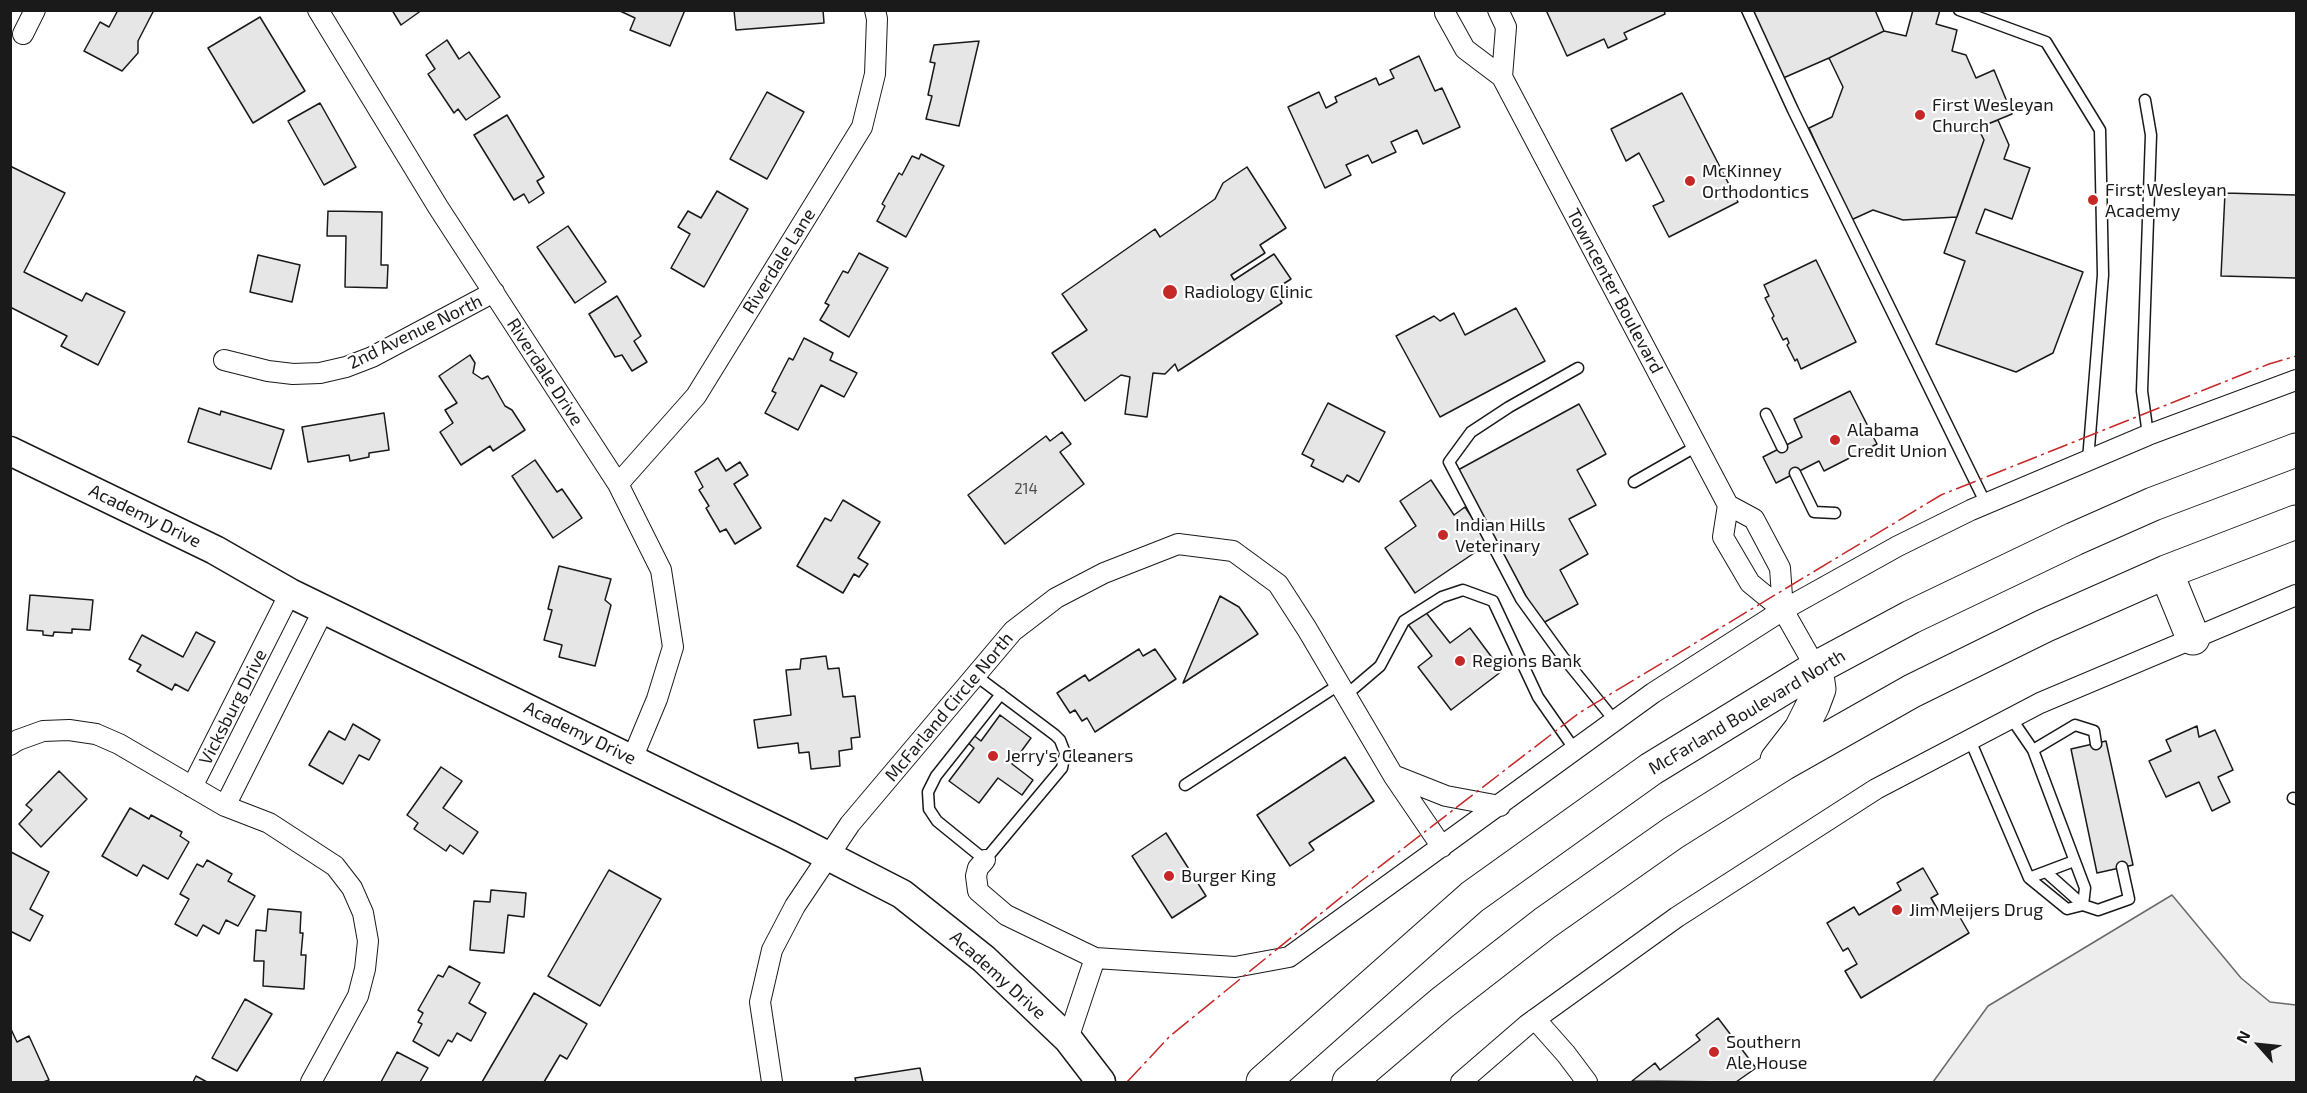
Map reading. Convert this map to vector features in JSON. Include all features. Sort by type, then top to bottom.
[{"type":"highway","name":"McFarland Boulevard North","points":[[1263,1083],[1472,897],[1651,769],[1816,668],[1911,617],[2074,538],[2153,504],[2296,450]]},
{"type":"highway","points":[[1349,1083],[1442,1003],[1545,923],[1673,833],[1767,774],[1847,727],[2044,626],[2166,572],[2296,522]]},
{"type":"highway","points":[[2166,572],[2193,638]]},
{"type":"highway","points":[[1767,774],[1801,729],[1813,705],[1819,689],[1816,668]]},
{"type":"street","points":[[23,34],[35,10]]},
{"type":"street","name":"Riverdale Drive","points":[[318,10],[438,207],[618,484],[661,570],[673,647],[657,699],[632,759]]},
{"type":"street","name":"Riverdale Lane","points":[[618,484],[696,396],[862,127],[875,74],[878,19],[875,10]]},
{"type":"street","points":[[1446,10],[1445,13],[1465,49],[1502,77]]},
{"type":"street","points":[[1498,10],[1506,27],[1502,77]]},
{"type":"street","name":"Towncenter Boulevard","points":[[1502,77],[1728,505]]},
{"type":"street","name":"2nd Avenue North","points":[[224,360],[268,371],[300,373],[320,373],[346,367],[372,357],[494,292]]},
{"type":"street","points":[[985,860],[978,868],[976,876],[978,891],[1006,915],[1095,958],[1235,967],[1288,957],[1500,806],[1653,693],[1783,610],[1898,546],[1986,504],[2148,435],[2296,380]]},
{"type":"street","name":"Academy Drive","points":[[10,451],[215,550],[290,593],[828,855],[902,894],[984,959],[1068,1039],[1101,1083]]},
{"type":"street","points":[[1783,610],[1780,568],[1754,519],[1728,505],[1723,537],[1750,583],[1783,610],[1816,668]]},
{"type":"street","name":"McFarland Circle North","points":[[772,1083],[760,1002],[772,950],[795,906],[850,824],[1013,631],[1056,598],[1104,573],[1178,544],[1233,552],[1278,584],[1393,775],[1442,847]]},
{"type":"street","name":"Vicksburg Drive","points":[[290,593],[192,787],[225,806],[269,823],[335,866],[352,888],[363,913],[368,941],[365,969],[358,996],[311,1083]]},
{"type":"street","points":[[1461,1083],[1535,1019],[1696,904],[1876,789],[2040,703],[2296,595]]},
{"type":"street","name":"Vicksburg Drive","points":[[225,806],[324,609]]},
{"type":"street","points":[[10,745],[43,732],[69,730],[96,734],[119,744],[192,787]]},
{"type":"street","points":[[1393,775],[1446,796],[1500,806]]},
{"type":"street","points":[[1068,1039],[1095,958]]},
{"type":"street","points":[[1535,1019],[1566,1054],[1587,1083]]},
{"type":"lane","points":[[1747,10],[1793,110],[1986,504]]},
{"type":"lane","points":[[1959,10],[2046,42],[2100,130],[2103,275],[2088,460]]},
{"type":"lane","points":[[2145,100],[2151,135],[2142,391],[2148,435]]},
{"type":"lane","points":[[1578,368],[1509,407],[1471,432],[1449,462],[1521,599],[1563,657],[1615,721]]},
{"type":"lane","points":[[1766,414],[1782,447]]},
{"type":"lane","points":[[1634,482],[1697,446]]},
{"type":"lane","points":[[1795,473],[1814,512],[1835,513]]},
{"type":"lane","points":[[1185,784],[1380,666],[1404,621],[1442,597],[1463,591],[1493,601],[1538,697],[1575,750]]},
{"type":"lane","points":[[975,675],[1001,694],[1055,735],[1063,746],[1064,761],[1062,768],[985,860],[937,821],[929,808],[928,792],[936,776],[1001,694]]},
{"type":"lane","points":[[2011,718],[2033,750],[2085,888],[2083,906]]},
{"type":"lane","points":[[2033,750],[2075,725],[2094,731],[2096,744]]},
{"type":"lane","points":[[1970,740],[2029,878],[2067,909],[2083,906],[2098,910],[2129,899],[2122,867]]},
{"type":"lane","points":[[2029,878],[2074,861]]},
{"type":"lane","points":[[2046,872],[2083,906]]},
{"type":"shaded area","points":[[2172,895],[2241,978],[2270,1002],[2296,1005],[2296,1082],[1933,1082],[1988,1006]]},
{"type":"building","points":[[118,10],[154,10],[138,41],[138,53],[122,71],[84,51],[100,22],[109,27]]},
{"type":"building","points":[[392,10],[422,10],[401,25]]},
{"type":"building","points":[[618,10],[685,10],[670,46],[630,30],[635,18]]},
{"type":"building","points":[[734,10],[823,10],[824,23],[736,30]]},
{"type":"building","points":[[1546,10],[1664,10],[1665,14],[1624,33],[1627,39],[1608,48],[1604,39],[1567,56]]},
{"type":"building","points":[[1749,10],[1875,10],[1884,31],[1781,79]]},
{"type":"building","name":"First Wesleyan Church","points":[[1913,10],[1940,10],[1936,24],[1957,30],[1952,51],[1966,55],[1976,78],[1994,70],[2012,114],[1978,128],[1984,140],[1957,217],[1903,220],[1873,210],[1851,220],[1809,128],[1832,117],[1843,87],[1829,58],[1884,31],[1906,36]]},
{"type":"building","points":[[260,17],[305,91],[253,123],[208,48]]},
{"type":"building","points":[[447,40],[459,59],[469,52],[500,97],[466,120],[458,109],[454,113],[428,74],[435,69],[426,55]]},
{"type":"building","points":[[979,41],[959,126],[926,119],[932,96],[928,95],[935,63],[930,62],[934,45]]},
{"type":"building","points":[[1419,56],[1435,91],[1442,88],[1460,127],[1423,144],[1417,130],[1391,142],[1396,152],[1372,163],[1368,155],[1346,165],[1351,175],[1325,188],[1288,107],[1319,92],[1326,108],[1337,102],[1335,97],[1376,78],[1379,85],[1394,78],[1390,70]]},
{"type":"building","points":[[767,92],[804,112],[767,179],[730,159]]},
{"type":"building","name":"McKinney Orthodontics","points":[[1682,93],[1738,202],[1669,237],[1653,206],[1664,201],[1639,153],[1626,161],[1611,129]]},
{"type":"building","points":[[320,103],[356,167],[324,185],[288,121]]},
{"type":"building","points":[[507,115],[544,177],[537,181],[544,193],[529,203],[524,194],[514,200],[474,135]]},
{"type":"building","points":[[1998,120],[2009,145],[2004,159],[2030,168],[2012,219],[1985,209],[1976,233],[2083,272],[2053,353],[2016,372],[1936,344],[1965,261],[1944,253],[1984,140],[1978,128]]},
{"type":"building","points":[[921,154],[944,166],[906,237],[877,221],[885,206],[882,204],[899,173],[902,175],[912,156],[919,159]]},
{"type":"building","points":[[10,166],[65,193],[24,272],[82,301],[86,293],[125,312],[98,365],[61,346],[67,336],[10,307]]},
{"type":"building","name":"Radiology Clinic","points":[[1247,167],[1286,228],[1260,245],[1265,253],[1231,275],[1234,280],[1274,254],[1291,279],[1274,290],[1282,303],[1178,371],[1175,364],[1165,374],[1153,373],[1147,417],[1125,414],[1130,377],[1121,375],[1085,401],[1052,353],[1087,330],[1062,294],[1155,229],[1160,237],[1215,199],[1223,183]]},
{"type":"building","points":[[717,191],[748,209],[704,287],[671,268],[690,234],[678,227],[688,211],[701,218]]},
{"type":"building","points":[[2225,193],[2296,195],[2296,278],[2221,276]]},
{"type":"building","points":[[328,211],[382,212],[381,265],[388,265],[387,288],[345,287],[346,236],[327,236]]},
{"type":"building","points":[[568,226],[606,282],[575,303],[537,247]]},
{"type":"building","points":[[859,253],[888,268],[849,337],[820,320],[829,305],[825,303],[843,271],[848,273]]},
{"type":"building","points":[[258,255],[300,265],[292,302],[250,292]]},
{"type":"building","points":[[1816,260],[1856,342],[1801,369],[1787,345],[1789,343],[1787,338],[1783,340],[1772,318],[1774,316],[1765,298],[1769,296],[1764,285]]},
{"type":"building","points":[[617,296],[641,336],[634,341],[647,362],[632,371],[622,355],[615,357],[589,314]]},
{"type":"building","points":[[1516,308],[1545,361],[1440,417],[1396,336],[1434,316],[1440,321],[1454,313],[1465,335]]},
{"type":"building","points":[[804,338],[833,353],[830,360],[857,373],[844,397],[821,385],[798,430],[765,413],[776,393],[772,391],[789,358],[793,360]]},
{"type":"building","points":[[470,355],[475,363],[473,373],[482,379],[488,376],[505,406],[512,410],[525,430],[493,451],[490,446],[461,465],[440,432],[453,423],[445,410],[457,403],[439,376]]},
{"type":"building","name":"Alabama Credit Union","points":[[1850,391],[1877,444],[1824,471],[1819,461],[1776,483],[1763,457],[1802,437],[1794,419]]},
{"type":"building","points":[[1328,403],[1385,432],[1359,482],[1347,475],[1343,482],[1311,466],[1314,460],[1302,454]]},
{"type":"building","points":[[1579,404],[1606,454],[1577,470],[1596,505],[1569,519],[1588,554],[1560,570],[1578,604],[1541,624],[1458,470]]},
{"type":"building","points":[[199,408],[220,415],[221,411],[284,430],[271,469],[188,442]]},
{"type":"building","points":[[384,413],[389,450],[369,453],[369,457],[350,461],[349,455],[308,462],[302,427]]},
{"type":"building","points":[[1062,432],[1071,444],[1060,452],[1084,484],[1005,544],[968,495],[1046,436],[1050,441]]},
{"type":"building","points":[[718,458],[726,471],[740,462],[748,475],[734,484],[761,528],[735,544],[726,529],[720,532],[706,508],[709,506],[699,490],[703,487],[695,472]]},
{"type":"building","points":[[535,460],[557,492],[562,489],[582,518],[553,538],[512,476]]},
{"type":"building","name":"Indian Hills Veterinary","points":[[1431,480],[1454,515],[1465,507],[1489,543],[1415,593],[1385,548],[1416,526],[1400,501]]},
{"type":"building","points":[[843,500],[880,522],[858,558],[868,564],[859,577],[854,574],[843,593],[797,566],[825,518],[831,521]]},
{"type":"building","points":[[559,566],[611,579],[605,600],[611,605],[595,666],[559,657],[562,645],[544,640],[552,610],[548,609]]},
{"type":"building","points":[[30,595],[93,600],[90,630],[72,629],[72,633],[54,632],[53,636],[43,635],[43,631],[27,630]]},
{"type":"building","points":[[1220,596],[1239,607],[1258,634],[1183,683]]},
{"type":"building","name":"Regions Bank","points":[[1424,610],[1450,643],[1470,628],[1502,671],[1451,710],[1418,667],[1432,656],[1407,623]]},
{"type":"building","points":[[196,632],[215,642],[188,691],[175,684],[172,690],[137,671],[141,665],[129,659],[142,635],[183,657]]},
{"type":"building","points":[[1139,649],[1143,656],[1155,649],[1176,679],[1095,732],[1087,718],[1082,721],[1075,710],[1070,713],[1057,693],[1085,675],[1089,681]]},
{"type":"building","points":[[826,656],[828,669],[839,668],[843,697],[855,696],[860,737],[851,738],[852,749],[839,751],[840,766],[811,769],[809,752],[799,753],[798,743],[758,748],[754,720],[791,715],[786,670],[800,669],[801,659]]},
{"type":"building","name":"Jerry's Cleaners","points":[[1000,715],[1031,738],[1012,764],[1033,780],[1022,795],[998,778],[979,803],[949,781],[974,748],[967,742],[972,734],[981,741]]},
{"type":"building","points":[[353,724],[380,740],[369,760],[359,755],[343,784],[309,765],[329,731],[345,740]]},
{"type":"building","points":[[2197,726],[2199,737],[2215,730],[2233,770],[2218,777],[2230,802],[2212,811],[2199,782],[2166,797],[2149,761],[2171,751],[2166,740]]},
{"type":"building","points":[[2106,741],[2133,865],[2097,873],[2071,749]]},
{"type":"building","points":[[1345,757],[1374,801],[1309,843],[1314,850],[1290,866],[1257,815]]},
{"type":"building","points":[[441,767],[462,781],[443,808],[478,832],[463,854],[450,845],[446,851],[414,829],[418,823],[407,815]]},
{"type":"building","points":[[59,771],[87,799],[41,847],[19,824],[32,810],[26,805]]},
{"type":"building","points":[[130,808],[149,819],[151,815],[182,832],[180,836],[189,842],[168,879],[143,865],[137,876],[102,856]]},
{"type":"building","name":"Burger King","points":[[1166,833],[1206,896],[1172,918],[1132,856]]},
{"type":"building","points":[[11,852],[49,872],[30,909],[43,916],[30,941],[10,931]]},
{"type":"building","points":[[207,860],[232,874],[228,881],[255,896],[238,926],[226,920],[219,934],[203,925],[197,936],[175,924],[189,899],[180,894],[197,864],[203,867]]},
{"type":"building","points":[[1923,868],[1938,894],[1931,898],[1941,915],[1954,907],[1969,933],[1861,998],[1845,971],[1857,964],[1848,948],[1843,951],[1827,923],[1854,907],[1859,915],[1901,890],[1897,883]]},
{"type":"building","points":[[609,870],[661,899],[600,1006],[548,976]]},
{"type":"building","points":[[491,890],[526,893],[524,917],[508,915],[504,953],[470,950],[474,901],[490,902]]},
{"type":"building","points":[[268,909],[301,912],[300,933],[303,933],[301,955],[306,955],[304,989],[263,986],[264,961],[254,961],[256,930],[266,931]]},
{"type":"building","points":[[449,966],[480,983],[469,1003],[486,1013],[471,1041],[457,1033],[452,1042],[448,1040],[439,1056],[413,1041],[422,1024],[418,1022],[423,1013],[418,1010],[438,975],[443,977]]},
{"type":"building","points":[[534,993],[587,1024],[567,1059],[560,1055],[544,1082],[482,1082]]},
{"type":"building","points":[[245,999],[272,1014],[237,1071],[212,1058]]},
{"type":"building","name":"Southern Ale House","points":[[1718,1018],[1756,1068],[1736,1082],[1632,1081],[1655,1063],[1660,1070],[1700,1040],[1696,1035]]},
{"type":"building","points":[[10,1027],[17,1042],[29,1036],[49,1080],[10,1082]]},
{"type":"building","points":[[397,1052],[428,1068],[420,1082],[381,1082]]},
{"type":"building","points":[[920,1068],[923,1082],[856,1082],[855,1078]]},
{"type":"building","points":[[196,1076],[207,1082],[193,1082]]},
{"type":"power","points":[[1127,1082],[1170,1036],[1361,881],[1579,713],[1941,495],[2269,364],[2296,356]]},
{"type":"place","name":"First Wesleyan Church","points":[[1920,115]]},
{"type":"place","name":"McKinney Orthodontics","points":[[1690,181]]},
{"type":"place","name":"First Wesleyan Academy","points":[[2093,200]]},
{"type":"place","name":"Radiology Clinic","points":[[1170,292]]},
{"type":"place","name":"Alabama Credit Union","points":[[1835,440]]},
{"type":"place","name":"Indian Hills Veterinary","points":[[1443,535]]},
{"type":"place","name":"Regions Bank","points":[[1460,661]]},
{"type":"place","name":"Jerry's Cleaners","points":[[993,756]]},
{"type":"place","name":"Burger King","points":[[1169,876]]},
{"type":"place","name":"Jim Meijers Drug","points":[[1897,910]]},
{"type":"place","name":"Southern Ale House","points":[[1714,1052]]}]
